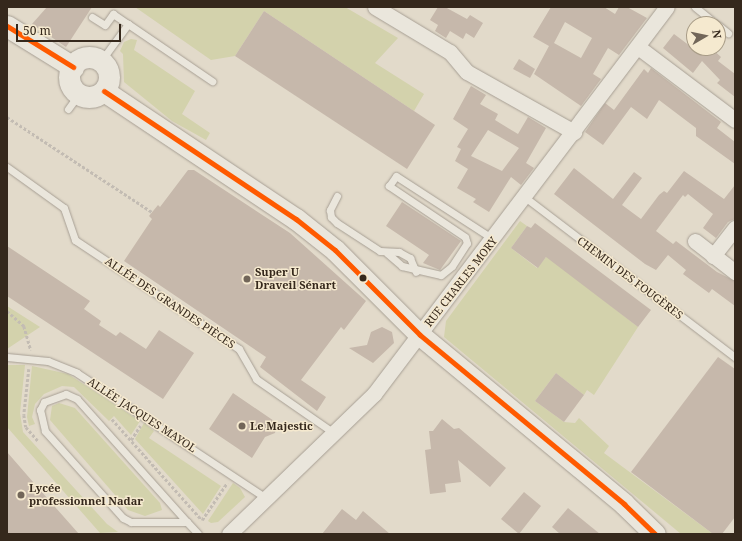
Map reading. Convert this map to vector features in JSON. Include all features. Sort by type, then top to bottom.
[{"type":"main road","points":[[7,26],[73,67]]},
{"type":"main road","points":[[89,58],[101,61],[108,72],[104,91],[95,96],[73,102],[70,79],[73,67],[89,58]]},
{"type":"main road","points":[[104,91],[296,219],[359,270],[420,335],[624,504],[655,534]]},
{"type":"street","points":[[375,7],[450,52],[467,72],[574,132]]},
{"type":"street","name":"RUE CHARLES MORY","points":[[229,534],[336,434],[374,394],[526,198],[667,7]]},
{"type":"street","points":[[638,47],[735,120]]},
{"type":"street","points":[[713,256],[735,228]]},
{"type":"street","points":[[695,241],[735,272]]},
{"type":"lane","points":[[695,7],[706,16]]},
{"type":"lane","points":[[92,17],[105,25],[113,14],[212,81]]},
{"type":"lane","points":[[101,61],[128,24]]},
{"type":"lane","name":"ALLÉE DES GRANDES PIÈCES","points":[[8,168],[64,208],[75,240],[239,349],[256,379],[336,434]]},
{"type":"lane","points":[[337,196],[330,210],[331,217],[387,253],[402,266],[416,272],[429,275],[445,273],[467,243],[465,237],[389,186],[396,176],[494,239]]},
{"type":"lane","name":"CHEMIN DES FOUGÈRES","points":[[526,198],[735,357]]},
{"type":"lane","points":[[387,253],[399,252],[410,258],[416,272]]},
{"type":"lane","name":"ALLÉE JACQUES MAYOL","points":[[7,357],[30,358],[65,367],[146,418],[266,498]]},
{"type":"lane","points":[[187,522],[131,522],[123,518],[45,431],[40,410],[44,402],[66,394],[77,399],[198,534]]},
{"type":"path","points":[[7,117],[152,212]]},
{"type":"path","points":[[131,440],[146,418]]},
{"type":"path","points":[[112,419],[202,520]]},
{"type":"path","points":[[199,523],[232,476]]},
{"type":"green space","points":[[135,7],[345,7],[398,38],[375,63],[424,94],[414,111],[264,11],[235,56],[211,60]]},
{"type":"green space","points":[[131,39],[137,40],[134,50],[195,91],[182,114],[210,133],[206,140],[172,121],[124,82],[123,54],[120,51],[124,42]]},
{"type":"green space","points":[[520,221],[527,226],[511,248],[537,268],[547,256],[638,327],[594,395],[587,390],[584,395],[556,373],[535,401],[564,422],[575,423],[579,418],[609,446],[604,453],[713,534],[681,534],[444,337],[446,321]]},
{"type":"green space","points":[[7,306],[40,327],[7,349]]},
{"type":"green space","points":[[7,365],[25,365],[20,413],[23,432],[107,524],[118,532],[100,533],[7,427]]},
{"type":"green space","points":[[32,366],[68,374],[140,421],[131,435],[114,416],[109,421],[74,387],[62,386],[44,394],[35,404],[32,417],[35,424],[29,426],[27,417]]},
{"type":"green space","points":[[59,403],[75,408],[160,503],[162,510],[145,516],[128,510],[50,420],[52,406]]},
{"type":"green space","points":[[144,423],[154,431],[149,438],[221,486],[203,514],[135,439]]},
{"type":"green space","points":[[233,483],[240,488],[245,497],[218,522],[211,523],[208,521]]},
{"type":"building","points":[[47,7],[92,7],[66,47],[32,24]]},
{"type":"building","points":[[438,7],[445,7],[467,19],[470,15],[483,23],[474,38],[466,33],[463,39],[450,31],[446,38],[435,31],[438,25],[430,20]]},
{"type":"building","points":[[551,7],[604,7],[615,14],[619,7],[627,7],[647,18],[619,55],[608,48],[593,74],[601,79],[581,106],[534,74],[549,46],[533,37]],"holes":[[[565,22],[592,38],[581,58],[554,43]]]},
{"type":"building","points":[[264,11],[435,125],[407,169],[235,56]]},
{"type":"building","points":[[674,34],[686,43],[686,56],[720,56],[721,57],[718,61],[735,74],[735,97],[717,83],[720,80],[702,61],[693,73],[663,48]]},
{"type":"building","points":[[519,59],[535,69],[530,78],[513,69]]},
{"type":"building","points":[[651,68],[721,122],[717,128],[735,142],[735,164],[696,136],[696,128],[659,100],[647,119],[631,107],[603,145],[585,132],[605,103],[614,110],[644,69],[648,73]]},
{"type":"building","points":[[471,86],[486,95],[480,104],[498,114],[495,120],[518,134],[528,117],[546,128],[526,163],[534,168],[521,185],[511,177],[489,212],[473,202],[476,199],[457,188],[468,169],[455,161],[461,149],[457,147],[468,129],[453,119]],"holes":[[[488,130],[519,148],[502,171],[471,156]]]},
{"type":"building","points":[[574,168],[613,199],[634,172],[642,178],[622,205],[641,219],[659,195],[664,191],[667,193],[684,171],[724,199],[735,185],[735,219],[728,222],[716,238],[703,228],[713,214],[688,194],[685,197],[683,195],[656,231],[673,244],[676,241],[717,272],[735,281],[735,306],[712,289],[709,293],[683,274],[686,270],[668,255],[656,270],[645,264],[554,194]]},
{"type":"building","name":"Super U Draveil Sénart","points":[[188,170],[194,170],[290,233],[366,301],[344,330],[341,327],[301,380],[326,397],[317,411],[260,367],[266,357],[124,261],[152,219],[149,216],[158,205],[160,207]]},
{"type":"building","points":[[402,202],[461,241],[440,270],[423,263],[429,255],[386,226]]},
{"type":"building","points":[[535,223],[651,310],[638,327],[546,257],[538,268],[511,248],[527,226],[531,228]]},
{"type":"building","points":[[7,246],[90,301],[84,309],[101,321],[99,325],[116,336],[120,332],[146,349],[159,330],[194,353],[163,399],[7,296]]},
{"type":"building","points":[[382,327],[392,332],[394,343],[373,363],[349,348],[367,345],[371,332]]},
{"type":"building","points":[[718,357],[735,369],[735,517],[722,534],[713,534],[631,472]]},
{"type":"building","points":[[556,373],[584,395],[564,422],[535,401]]},
{"type":"building","name":"Le Majestic","points":[[233,393],[277,423],[275,433],[265,437],[252,458],[209,429]]},
{"type":"building","points":[[442,419],[454,429],[459,428],[506,468],[490,487],[458,460],[461,482],[445,484],[446,492],[430,494],[425,450],[431,449],[429,431],[433,431]]},
{"type":"building","name":"Lycée professionnel Nadar","points":[[7,452],[40,490],[79,534],[7,534]]},
{"type":"building","points":[[524,492],[541,506],[519,534],[501,519]]},
{"type":"building","points":[[568,508],[600,534],[560,534],[552,527]]},
{"type":"building","points":[[342,509],[356,520],[363,511],[390,534],[322,534]]},
{"type":"transit line","points":[[7,26],[73,67]]},
{"type":"transit line","points":[[104,91],[296,219],[335,250],[420,335],[624,504],[655,534]]},
{"type":"place","name":"Super U Draveil Sénart","points":[[247,279]]},
{"type":"place","name":"Le Majestic","points":[[242,426]]},
{"type":"place","name":"Lycée professionnel Nadar","points":[[21,495]]}]
